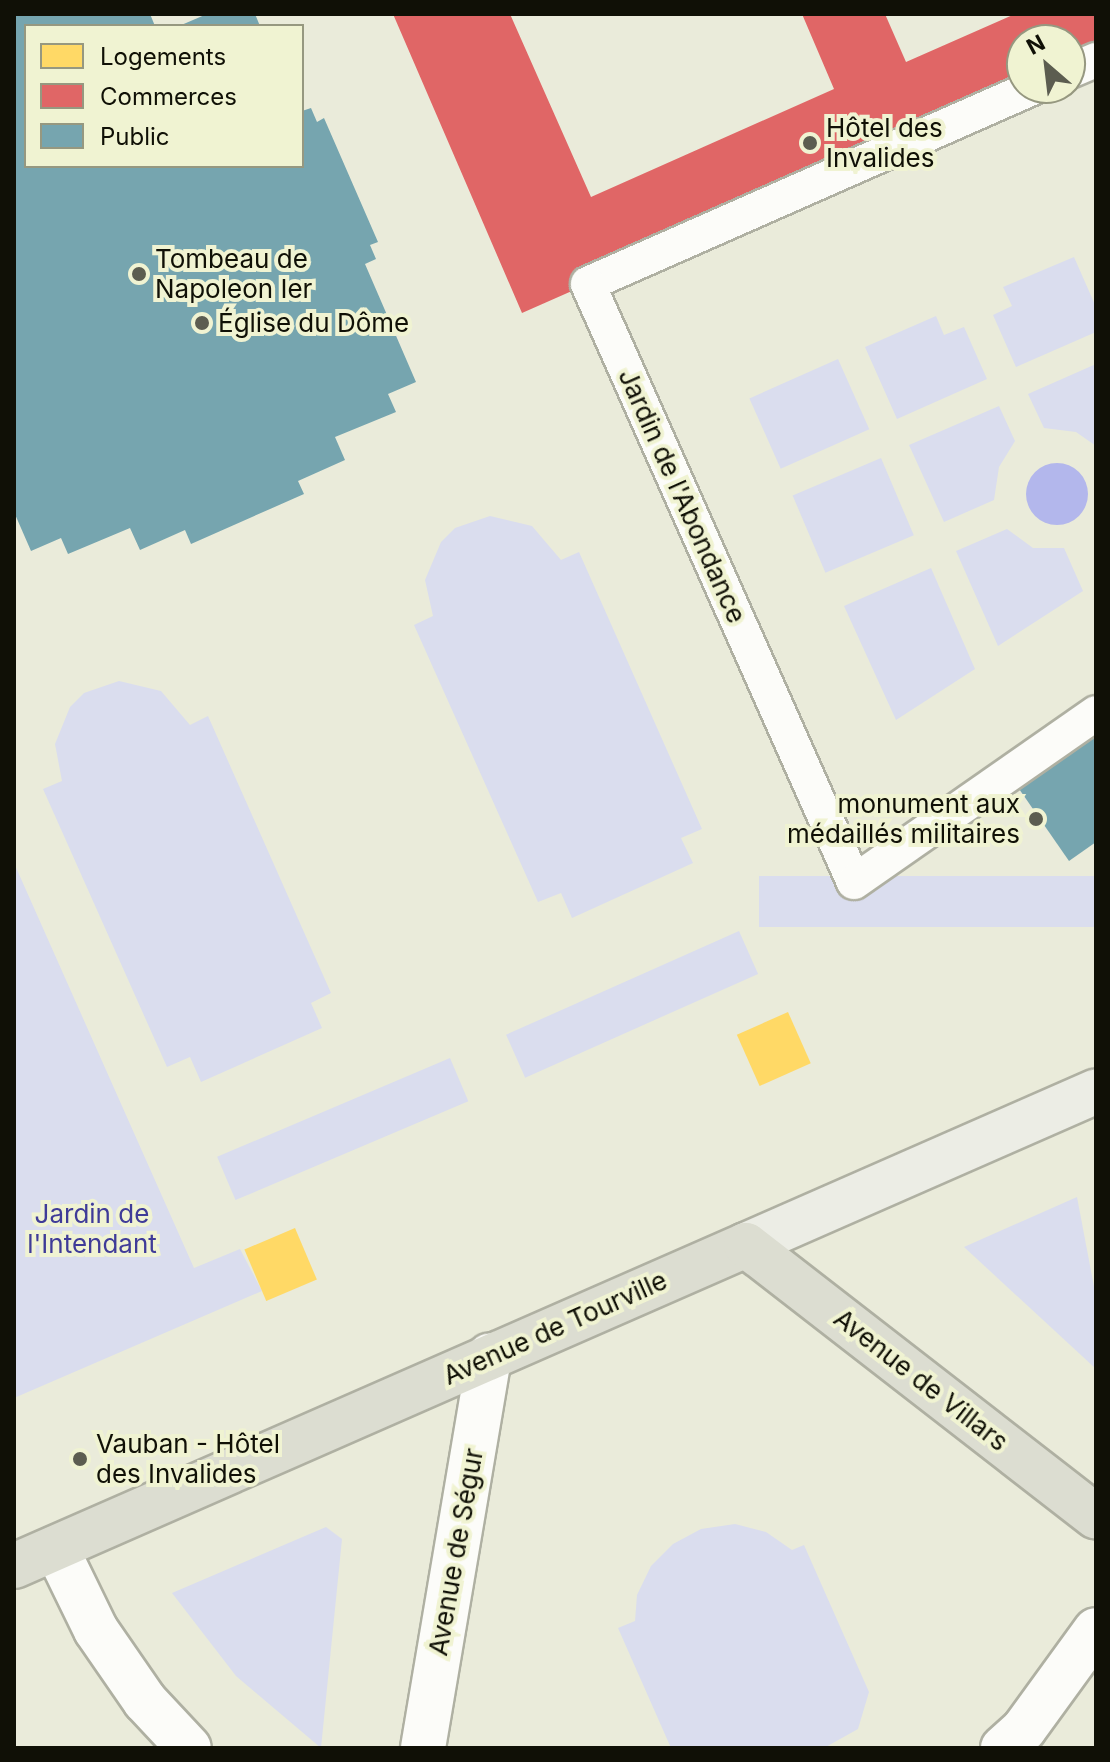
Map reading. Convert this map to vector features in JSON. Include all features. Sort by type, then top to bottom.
[{"type":"main road","name":"Avenue de Tourville","points":[[14,1566],[1096,1091]]},
{"type":"main road","name":"Avenue de Villars","points":[[746,1245],[1096,1516]]},
{"type":"street","name":"Jardin de l'Abondance","points":[[1006,99],[588,284],[854,882],[1096,713]]},
{"type":"street","name":"Avenue de Ségur","points":[[423,1748],[489,1356]]},
{"type":"street","points":[[56,1548],[96,1630],[145,1701],[189,1748]]},
{"type":"street","points":[[1020,1742],[1096,1630]]},
{"type":"green space","points":[[1074,257],[1096,307],[1096,332],[1016,367],[993,315],[1012,306],[1003,287]]},
{"type":"green space","points":[[936,316],[944,335],[964,327],[987,379],[897,419],[865,347]]},
{"type":"green space","points":[[838,359],[869,429],[781,469],[749,398]]},
{"type":"green space","points":[[1096,364],[1096,446],[1076,432],[1044,428],[1028,394]]},
{"type":"green space","points":[[999,406],[1015,441],[999,467],[994,500],[944,522],[909,445]]},
{"type":"green space","points":[[881,458],[914,535],[825,573],[793,496]]},
{"type":"green space","points":[[490,516],[532,526],[561,560],[579,552],[702,829],[681,838],[693,863],[572,918],[561,893],[538,902],[414,625],[433,616],[425,580],[441,542],[455,528]]},
{"type":"green space","points":[[1007,529],[1033,548],[1064,548],[1083,591],[998,646],[956,551]]},
{"type":"green space","points":[[931,568],[975,669],[896,720],[844,606]]},
{"type":"green space","points":[[119,681],[161,691],[190,725],[208,716],[331,993],[311,1003],[322,1028],[201,1082],[190,1057],[167,1067],[43,789],[62,781],[55,744],[70,707],[84,693]]},
{"type":"green space","name":"Jardin de l'Intendant","points":[[14,863],[194,1268],[240,1249],[262,1291],[14,1398]]},
{"type":"green space","points":[[759,876],[1096,876],[1096,927],[759,927]]},
{"type":"green space","points":[[739,931],[758,974],[525,1078],[506,1035]]},
{"type":"green space","points":[[450,1058],[468,1101],[235,1200],[217,1157]]},
{"type":"green space","points":[[1077,1197],[1095,1292],[1095,1368],[964,1247]]},
{"type":"green space","points":[[735,1524],[766,1532],[792,1550],[804,1545],[869,1692],[858,1729],[824,1748],[671,1748],[618,1628],[635,1621],[637,1595],[651,1566],[673,1544],[701,1529]]},
{"type":"green space","points":[[326,1527],[342,1539],[321,1748],[236,1676],[172,1593]]},
{"type":"water","points":[[1051,463],[1063,463],[1079,472],[1086,482],[1086,506],[1079,516],[1063,525],[1051,525],[1031,511],[1026,500],[1026,488],[1040,468]]},
{"type":"building: Logements","points":[[788,1012],[811,1063],[760,1086],[737,1035]]},
{"type":"building: Logements","points":[[295,1228],[317,1280],[266,1301],[244,1249]]},
{"type":"building: Commerces","name":"Hôtel des Invalides","points":[[393,14],[510,14],[591,197],[834,89],[802,14],[885,14],[906,62],[1015,14],[1096,14],[1096,60],[1086,64],[1086,24],[1006,24],[1006,99],[522,313]]},
{"type":"building: Public","name":"Église du Dôme","points":[[14,14],[150,14],[154,24],[24,24],[24,168],[304,168],[304,110],[311,108],[317,122],[324,118],[378,242],[370,245],[376,259],[365,264],[416,382],[388,394],[396,412],[335,437],[345,460],[298,481],[304,494],[191,544],[185,530],[140,550],[130,528],[68,554],[61,538],[31,551],[14,512]]},
{"type":"building: Public","points":[[207,14],[255,14],[259,24],[184,24]]},
{"type":"building: Public","points":[[1096,713],[1096,842],[1069,861],[1008,773]]},
{"type":"place","name":"Hôtel des Invalides","points":[[810,143]]},
{"type":"place","name":"Tombeau de Napoleon Ier","points":[[139,274]]},
{"type":"place","name":"Église du Dôme","points":[[202,323]]},
{"type":"place","name":"monument aux médaillés militaires","points":[[1036,819]]},
{"type":"place","name":"Vauban - Hôtel des Invalides","points":[[80,1459]]}]
